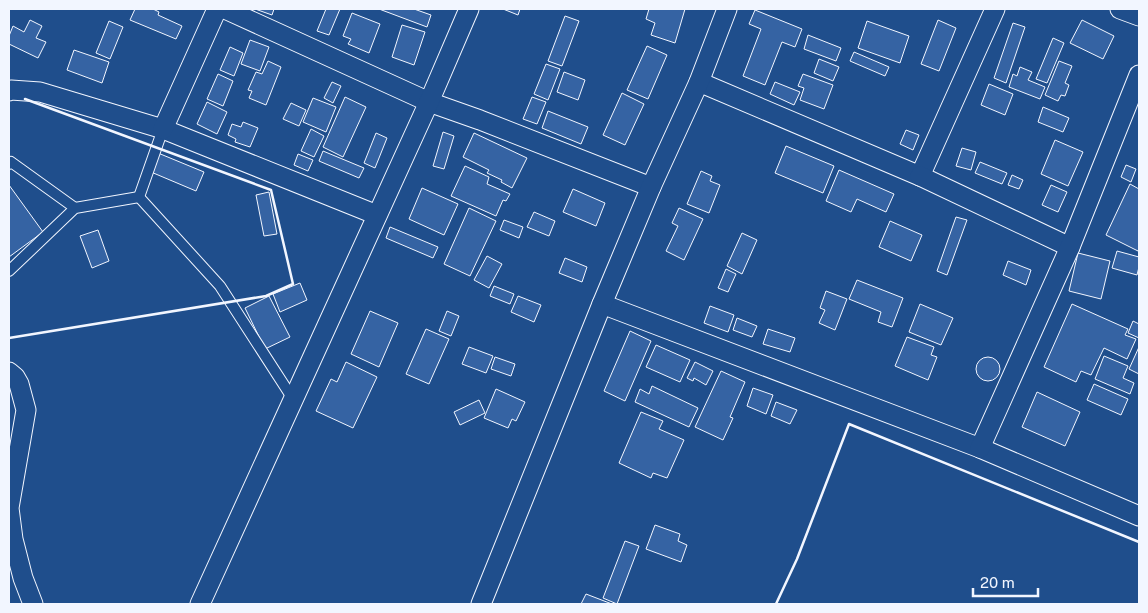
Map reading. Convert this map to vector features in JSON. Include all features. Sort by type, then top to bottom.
[{"type":"street","points":[[163,129],[217,9]]},
{"type":"street","points":[[225,9],[429,102],[651,187]]},
{"type":"street","points":[[200,604],[429,102],[469,9]]},
{"type":"street","points":[[481,604],[602,304],[651,187],[699,82],[727,9]]},
{"type":"street","points":[[920,176],[995,9]]},
{"type":"street","points":[[1120,9],[1139,16]]},
{"type":"street","points":[[980,448],[1070,247],[1139,75]]},
{"type":"street","points":[[699,82],[920,176],[1070,247]]},
{"type":"street","points":[[9,91],[40,92],[163,129],[377,216]]},
{"type":"street","points":[[602,304],[980,448],[1139,516]]},
{"type":"street","points":[[9,372],[19,384],[26,410],[9,508],[13,539],[23,578],[33,604]]},
{"type":"lane","points":[[139,197],[163,129]]},
{"type":"lane","points":[[9,164],[11,162],[75,208]]},
{"type":"lane","points":[[9,271],[75,208],[139,197]]},
{"type":"lane","points":[[139,197],[220,286],[293,399]]},
{"type":"building","points":[[135,9],[153,9],[159,12],[158,15],[182,26],[176,39],[130,20]]},
{"type":"building","points":[[255,9],[274,9],[272,15]]},
{"type":"building","points":[[326,9],[340,9],[329,35],[317,31]]},
{"type":"building","points":[[379,9],[414,9],[431,15],[427,27]]},
{"type":"building","points":[[503,9],[520,9],[518,15]]},
{"type":"building","points":[[649,9],[685,9],[675,43],[651,35],[655,23],[646,19]]},
{"type":"building","points":[[755,10],[802,29],[795,47],[782,42],[765,85],[743,76],[761,29],[749,24]]},
{"type":"building","points":[[352,13],[380,24],[369,53],[348,44],[351,39],[343,36]]},
{"type":"building","points":[[565,16],[579,21],[562,66],[548,61]]},
{"type":"building","points":[[30,20],[42,26],[36,38],[46,42],[38,58],[9,44],[9,36],[13,26],[24,32]]},
{"type":"building","points":[[938,20],[956,28],[939,71],[921,64]]},
{"type":"building","points":[[1082,20],[1114,36],[1103,59],[1070,43]]},
{"type":"building","points":[[109,21],[123,27],[110,59],[96,53]]},
{"type":"building","points":[[867,21],[909,36],[900,63],[858,48]]},
{"type":"building","points":[[1013,23],[1025,27],[1006,83],[994,78]]},
{"type":"building","points":[[402,25],[425,32],[414,65],[392,57]]},
{"type":"building","points":[[808,35],[841,48],[836,61],[804,49]]},
{"type":"building","points":[[1053,38],[1064,43],[1047,83],[1036,79]]},
{"type":"building","points":[[250,40],[269,47],[260,71],[241,64]]},
{"type":"building","points":[[647,46],[667,55],[648,99],[627,90]]},
{"type":"building","points":[[230,47],[243,53],[234,76],[220,70]]},
{"type":"building","points":[[74,50],[109,62],[102,83],[67,70]]},
{"type":"building","points":[[854,52],[889,67],[885,76],[850,61]]},
{"type":"building","points":[[819,59],[839,67],[833,81],[814,73]]},
{"type":"building","points":[[268,61],[281,67],[266,105],[249,98],[252,91],[248,90],[256,72],[262,74]]},
{"type":"building","points":[[1059,61],[1072,66],[1065,83],[1069,85],[1065,96],[1061,95],[1058,101],[1045,95]]},
{"type":"building","points":[[546,64],[560,69],[548,100],[534,94]]},
{"type":"building","points":[[1020,67],[1032,72],[1028,80],[1045,87],[1040,99],[1009,87],[1013,74],[1017,76]]},
{"type":"building","points":[[564,72],[585,80],[578,100],[557,92]]},
{"type":"building","points":[[218,74],[233,81],[223,106],[207,99]]},
{"type":"building","points":[[803,74],[833,85],[824,109],[800,100],[804,88],[798,86]]},
{"type":"building","points":[[332,82],[341,86],[333,103],[324,98]]},
{"type":"building","points":[[775,82],[800,92],[794,105],[770,94]]},
{"type":"building","points":[[989,84],[1013,94],[1005,115],[981,105]]},
{"type":"building","points":[[622,93],[644,104],[625,145],[603,135]]},
{"type":"building","points":[[345,97],[366,107],[343,157],[323,147]]},
{"type":"building","points":[[532,97],[546,102],[537,124],[523,119]]},
{"type":"building","points":[[313,98],[336,107],[326,132],[303,122]]},
{"type":"building","points":[[207,102],[227,112],[217,134],[197,124]]},
{"type":"building","points":[[291,103],[306,110],[299,126],[283,119]]},
{"type":"building","points":[[1043,107],[1069,118],[1063,132],[1038,122]]},
{"type":"building","points":[[548,111],[588,127],[581,144],[542,128]]},
{"type":"building","points":[[243,122],[258,128],[250,147],[235,142],[236,139],[228,135],[232,124],[241,127]]},
{"type":"building","points":[[311,129],[324,136],[314,157],[301,151]]},
{"type":"building","points":[[906,130],[919,135],[913,150],[900,144]]},
{"type":"building","points":[[443,132],[454,136],[444,169],[433,166]]},
{"type":"building","points":[[376,133],[387,138],[375,168],[364,163]]},
{"type":"building","points":[[474,133],[527,158],[512,188],[501,182],[502,180],[487,173],[489,170],[463,157]]},
{"type":"building","points":[[1055,140],[1083,152],[1068,186],[1041,174]]},
{"type":"building","points":[[786,146],[834,166],[823,193],[775,173]]},
{"type":"building","points":[[962,148],[976,152],[971,170],[956,166]]},
{"type":"building","points":[[323,151],[364,168],[359,178],[319,161]]},
{"type":"building","points":[[158,153],[204,172],[196,191],[151,172]]},
{"type":"building","points":[[298,154],[313,160],[308,171],[294,165]]},
{"type":"building","points":[[980,162],[1007,173],[1002,184],[975,173]]},
{"type":"building","points":[[1126,165],[1136,169],[1131,182],[1121,177]]},
{"type":"building","points":[[465,166],[489,177],[487,184],[510,194],[506,201],[503,200],[496,216],[451,196]]},
{"type":"building","points":[[839,170],[894,194],[886,212],[857,199],[851,212],[826,201]]},
{"type":"building","points":[[701,171],[712,176],[710,181],[720,185],[709,213],[687,204]]},
{"type":"building","points":[[1012,175],[1023,180],[1019,189],[1008,185]]},
{"type":"building","points":[[1130,184],[1139,189],[1138,251],[1106,235]]},
{"type":"building","points":[[9,185],[43,232],[9,257]]},
{"type":"building","points":[[1051,185],[1067,192],[1058,212],[1042,205]]},
{"type":"building","points":[[422,188],[458,204],[444,235],[409,219]]},
{"type":"building","points":[[573,189],[605,203],[596,226],[563,212]]},
{"type":"building","points":[[269,192],[277,234],[264,236],[256,195]]},
{"type":"building","points":[[469,208],[496,221],[470,276],[444,264]]},
{"type":"building","points":[[679,208],[703,219],[684,260],[666,251],[678,226],[672,223]]},
{"type":"building","points":[[534,212],[555,221],[549,236],[527,227]]},
{"type":"building","points":[[956,217],[967,220],[947,275],[937,271]]},
{"type":"building","points":[[504,220],[523,227],[519,238],[500,230]]},
{"type":"building","points":[[890,221],[922,235],[911,261],[879,247]]},
{"type":"building","points":[[390,227],[438,247],[433,258],[386,238]]},
{"type":"building","points":[[98,230],[109,261],[92,268],[80,236]]},
{"type":"building","points":[[742,233],[757,240],[742,274],[727,266]]},
{"type":"building","points":[[1117,251],[1139,257],[1137,275],[1112,268]]},
{"type":"building","points":[[1078,253],[1110,261],[1101,299],[1069,291]]},
{"type":"building","points":[[487,256],[502,264],[489,288],[474,280]]},
{"type":"building","points":[[565,258],[587,267],[582,282],[559,273]]},
{"type":"building","points":[[1008,261],[1031,270],[1026,285],[1003,275]]},
{"type":"building","points":[[726,269],[736,274],[728,292],[718,288]]},
{"type":"building","points":[[857,280],[903,298],[892,327],[878,322],[881,312],[849,299]]},
{"type":"building","points":[[300,283],[307,300],[280,312],[273,294]]},
{"type":"building","points":[[494,286],[514,294],[510,304],[490,296]]},
{"type":"building","points":[[826,291],[847,299],[835,330],[819,323],[825,310],[820,308]]},
{"type":"building","points":[[269,296],[290,337],[265,349],[245,308]]},
{"type":"building","points":[[518,296],[541,305],[534,322],[511,312]]},
{"type":"building","points":[[920,304],[953,318],[941,345],[909,332]]},
{"type":"building","points":[[1072,304],[1128,329],[1125,335],[1136,339],[1127,359],[1104,348],[1091,375],[1081,371],[1076,382],[1044,367]]},
{"type":"building","points":[[710,306],[734,315],[728,332],[704,323]]},
{"type":"building","points":[[370,311],[398,323],[379,367],[351,354]]},
{"type":"building","points":[[447,311],[459,316],[451,336],[439,331]]},
{"type":"building","points":[[737,318],[757,326],[752,337],[733,330]]},
{"type":"building","points":[[1133,321],[1139,324],[1139,338],[1128,333]]},
{"type":"building","points":[[426,329],[449,339],[429,384],[406,374]]},
{"type":"building","points":[[768,329],[795,338],[790,352],[763,344]]},
{"type":"building","points":[[630,331],[651,341],[625,401],[604,391]]},
{"type":"building","points":[[907,337],[934,347],[931,355],[937,357],[928,380],[895,366]]},
{"type":"building","points":[[656,345],[690,360],[680,382],[646,367]]},
{"type":"building","points":[[469,347],[493,356],[486,373],[462,364]]},
{"type":"building","points":[[1139,347],[1139,374],[1129,369]]},
{"type":"building","points":[[1104,356],[1128,366],[1123,378],[1134,383],[1130,394],[1095,379]]},
{"type":"building","points":[[495,357],[515,364],[511,376],[491,369]]},
{"type":"building","points":[[988,357],[993,358],[999,364],[999,374],[993,380],[988,381],[983,380],[977,374],[976,369],[977,364],[983,358]]},
{"type":"building","points":[[346,362],[377,377],[353,428],[316,411],[331,379],[337,382]]},
{"type":"building","points":[[695,362],[713,371],[706,385],[694,378],[693,381],[687,378]]},
{"type":"building","points":[[721,371],[745,382],[730,417],[733,418],[723,440],[695,427]]},
{"type":"building","points":[[1094,384],[1128,399],[1121,415],[1087,400]]},
{"type":"building","points":[[652,386],[698,408],[689,427],[635,402],[640,389],[649,394]]},
{"type":"building","points":[[753,388],[773,395],[766,414],[747,406]]},
{"type":"building","points":[[496,389],[525,402],[516,421],[512,419],[508,428],[484,418]]},
{"type":"building","points":[[1037,392],[1080,412],[1065,446],[1022,427]]},
{"type":"building","points":[[479,400],[485,413],[460,425],[454,412]]},
{"type":"building","points":[[776,402],[797,410],[790,424],[771,416]]},
{"type":"building","points":[[641,412],[663,421],[659,429],[684,440],[667,478],[653,473],[651,478],[619,463]]},
{"type":"building","points":[[655,525],[680,534],[678,541],[687,545],[681,562],[646,549]]},
{"type":"building","points":[[625,541],[639,546],[617,604],[603,598]]},
{"type":"building","points":[[586,594],[612,604],[581,604]]},
{"type":"wall","points":[[9,338],[266,296],[293,284],[271,190],[25,99]]},
{"type":"wall","points":[[776,604],[797,559],[849,424],[1139,542]]}]
